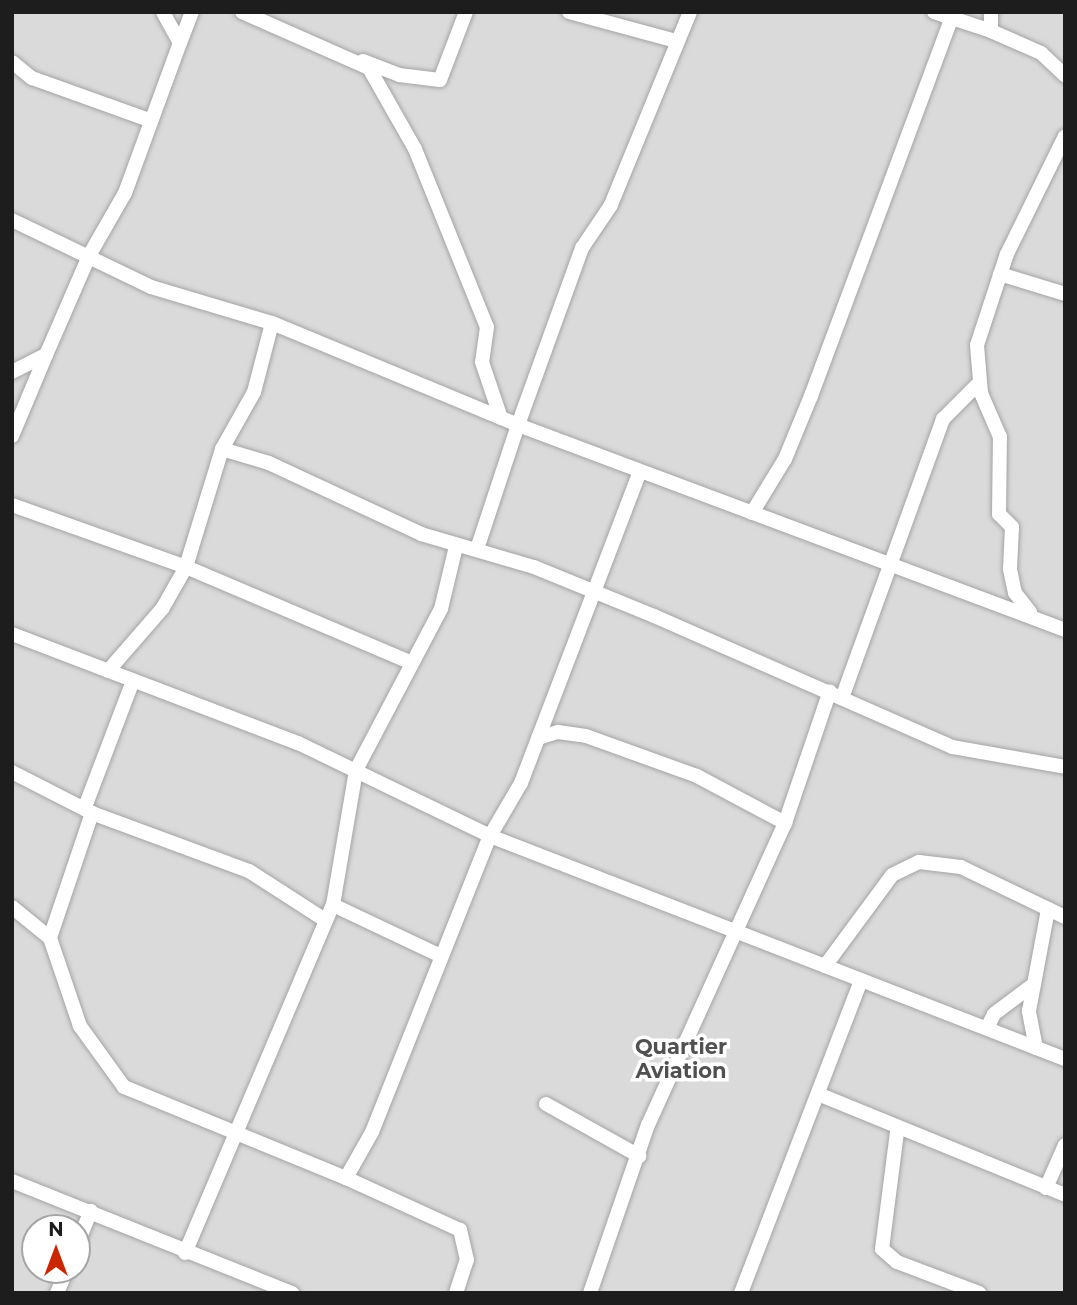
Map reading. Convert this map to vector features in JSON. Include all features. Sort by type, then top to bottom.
[{"type":"street","points":[[163,12],[180,43]]},
{"type":"street","points":[[12,436],[90,254],[125,193],[149,120],[192,12]]},
{"type":"street","points":[[242,12],[399,75],[440,80],[466,12]]},
{"type":"street","points":[[569,12],[676,41]]},
{"type":"street","points":[[477,549],[518,425],[582,248],[628,169],[676,41],[690,12]]},
{"type":"street","points":[[934,12],[991,31],[1041,53],[1065,75]]},
{"type":"street","points":[[991,12],[991,31]]},
{"type":"street","points":[[751,513],[785,458],[951,19]]},
{"type":"street","points":[[351,56],[369,68],[415,149],[487,327],[482,362],[500,418]]},
{"type":"street","points":[[12,62],[32,78],[149,120]]},
{"type":"street","points":[[1032,614],[1015,593],[1012,527],[999,514],[1000,437],[978,384],[977,345],[1000,274],[1065,136]]},
{"type":"street","points":[[12,220],[90,254],[151,287],[272,323],[518,425],[751,513],[1032,614],[1065,630]]},
{"type":"street","points":[[1000,274],[1065,294]]},
{"type":"street","points":[[108,671],[162,609],[186,567],[222,449],[254,392],[272,323]]},
{"type":"street","points":[[12,372],[46,355]]},
{"type":"street","points":[[590,1293],[678,1056],[738,933],[785,823],[891,562],[943,418],[978,384]]},
{"type":"street","points":[[222,449],[269,463],[456,546],[477,549],[592,592],[836,694],[953,747],[1065,767]]},
{"type":"street","points":[[346,1178],[372,1132],[439,955],[463,912],[490,836],[538,738],[640,472]]},
{"type":"street","points":[[12,505],[186,567],[410,662]]},
{"type":"street","points":[[185,1253],[333,905],[356,770],[410,662],[441,609],[456,546]]},
{"type":"street","points":[[12,634],[356,770],[490,836],[1065,1059]]},
{"type":"street","points":[[50,938],[88,810],[132,683]]},
{"type":"street","points":[[538,738],[558,732],[586,736],[697,776],[785,823]]},
{"type":"street","points":[[12,772],[88,810],[249,871],[325,920]]},
{"type":"street","points":[[825,966],[892,875],[919,862],[961,867],[1065,917]]},
{"type":"street","points":[[333,905],[439,955]]},
{"type":"street","points":[[12,907],[50,938],[80,1027],[124,1087],[236,1137],[346,1178],[460,1230],[467,1260],[456,1293]]},
{"type":"street","points":[[1036,1048],[1029,1011],[1048,909]]},
{"type":"street","points":[[741,1293],[861,980]]},
{"type":"street","points":[[988,1027],[994,1014],[1034,984]]},
{"type":"street","points":[[818,1094],[897,1132],[1065,1195]]},
{"type":"street","points":[[546,1104],[639,1156]]},
{"type":"street","points":[[897,1132],[882,1249],[897,1262],[979,1293]]},
{"type":"street","points":[[1046,1188],[1065,1145]]},
{"type":"street","points":[[12,1181],[91,1211],[185,1253],[292,1293]]},
{"type":"shaded area","points":[[12,12],[1065,12],[1065,1293],[12,1293]]},
{"type":"district","name":"Quartier Aviation","points":[[681,1059]]}]
